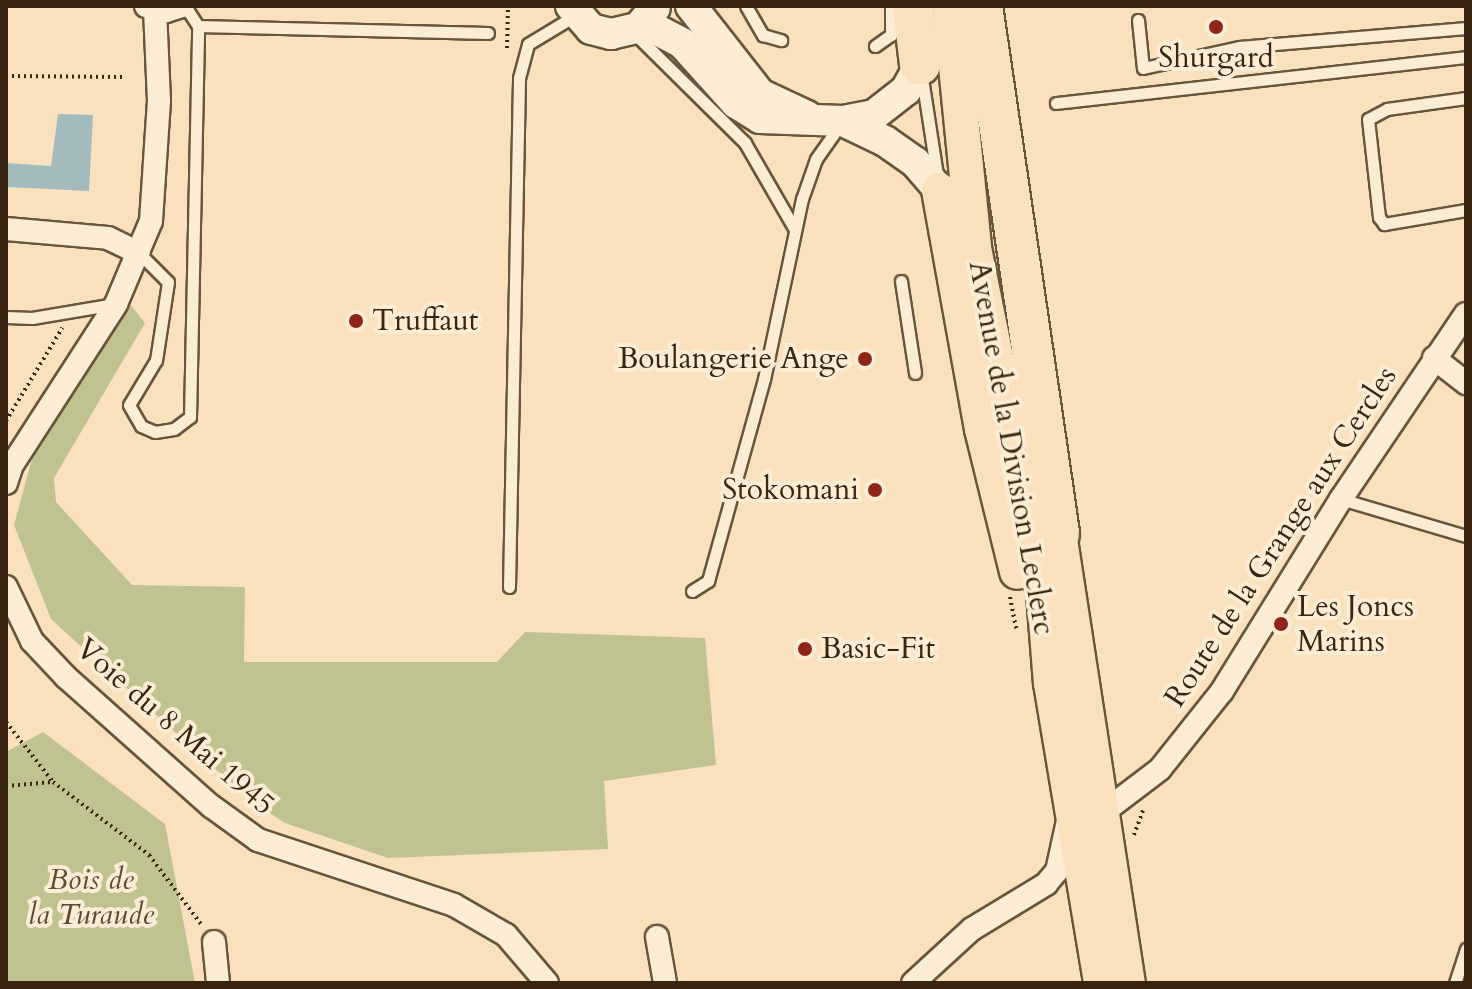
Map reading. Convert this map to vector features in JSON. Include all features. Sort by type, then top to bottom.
[{"type":"highway","points":[[913,6],[920,65]]},
{"type":"highway","name":"Avenue de la Division Leclerc","points":[[982,6],[1059,533]]},
{"type":"main road","name":"Avenue de la Division Leclerc","points":[[950,6],[974,248],[1044,595],[1051,683],[1073,796],[1101,983]]},
{"type":"main road","points":[[939,190],[982,429],[1024,600],[1051,683]]},
{"type":"main road","name":"Avenue de la Division Leclerc","points":[[1059,533],[1128,983]]},
{"type":"street","points":[[6,483],[12,465],[116,304],[151,221],[159,101],[150,8],[184,6]]},
{"type":"street","points":[[691,6],[760,94],[885,141],[915,162],[939,190]]},
{"type":"street","points":[[574,10],[601,33],[644,20],[682,43],[748,112],[760,118],[830,121],[874,115],[892,104],[920,65]]},
{"type":"street","points":[[6,229],[108,238],[139,253]]},
{"type":"street","name":"Route de la Grange aux Cercles","points":[[1101,814],[1160,769],[1222,691],[1341,499],[1466,314]]},
{"type":"street","points":[[1434,358],[1466,383]]},
{"type":"street","name":"Voie du 8 Mai 1945","points":[[6,587],[32,641],[66,677],[211,806],[258,840],[454,905],[506,935],[547,983]]},
{"type":"street","points":[[913,983],[972,929],[1046,884],[1057,871],[1073,796]]},
{"type":"street","points":[[657,937],[665,983]]},
{"type":"street","points":[[214,942],[218,983]]},
{"type":"lane","points":[[139,253],[168,282],[156,360],[129,405],[141,426],[155,432],[174,429],[190,417],[198,26],[184,6]]},
{"type":"lane","points":[[746,6],[763,35],[781,40]]},
{"type":"lane","points":[[875,46],[891,35],[891,6]]},
{"type":"lane","points":[[509,587],[519,78],[528,44],[574,10]]},
{"type":"lane","points":[[644,20],[745,143],[794,228]]},
{"type":"lane","points":[[1138,20],[1143,68],[1239,47],[1466,28]]},
{"type":"lane","points":[[198,26],[488,33]]},
{"type":"lane","points":[[1056,103],[1466,57]]},
{"type":"lane","points":[[920,65],[939,190]]},
{"type":"lane","points":[[1466,98],[1387,109],[1368,119],[1379,217],[1384,224],[1466,210]]},
{"type":"lane","points":[[692,591],[708,581],[748,432],[794,228],[830,121]]},
{"type":"lane","points":[[901,281],[915,373]]},
{"type":"lane","points":[[6,317],[116,304]]},
{"type":"lane","points":[[1341,499],[1466,536]]},
{"type":"lane","points":[[1455,983],[1466,949]]},
{"type":"path","points":[[507,48],[508,6]]},
{"type":"path","points":[[6,76],[122,77]]},
{"type":"path","points":[[6,421],[71,311]]},
{"type":"path","points":[[6,722],[53,782],[149,855],[214,942]]},
{"type":"path","points":[[6,786],[53,782]]},
{"type":"green space","points":[[129,303],[145,323],[54,478],[56,502],[132,585],[245,587],[244,662],[497,662],[525,632],[705,638],[716,765],[604,781],[608,849],[388,858],[285,823],[247,798],[51,619],[14,525],[33,455]]},
{"type":"green space","name":"Bois de la Turaude","points":[[43,732],[165,824],[195,983],[6,983],[6,752]]},
{"type":"water","points":[[58,114],[93,115],[89,191],[6,187],[6,163],[51,166]]},
{"type":"place","name":"Shurgard","points":[[1216,27]]},
{"type":"place","name":"Truffaut","points":[[356,321]]},
{"type":"place","name":"Boulangerie Ange","points":[[865,359]]},
{"type":"place","name":"Stokomani","points":[[875,490]]},
{"type":"place","name":"Les Joncs Marins","points":[[1281,624]]},
{"type":"place","name":"Basic-Fit","points":[[805,649]]}]
